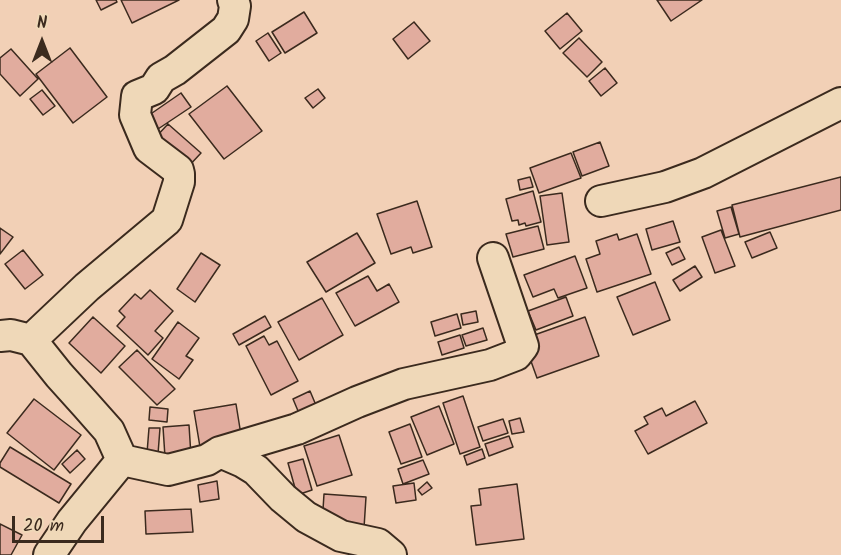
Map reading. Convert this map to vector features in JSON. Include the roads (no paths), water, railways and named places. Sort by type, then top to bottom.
[{"type":"street","points":[[31,340],[87,287],[167,220],[179,182],[178,170],[149,148],[135,115],[137,96],[154,89],[161,78],[175,70],[226,30],[233,19],[235,6],[233,0]]},
{"type":"street","points":[[601,201],[665,187],[703,173],[841,103]]},
{"type":"street","points":[[122,460],[168,470],[207,460],[220,452],[297,429],[404,384],[490,364],[516,354],[523,346],[493,258]]},
{"type":"street","points":[[0,336],[11,335],[31,340],[58,375],[109,431],[122,460]]},
{"type":"street","points":[[220,452],[256,470],[283,498],[306,517],[340,536],[378,544],[391,555]]},
{"type":"street","points":[[49,555],[72,521],[122,460]]}]
